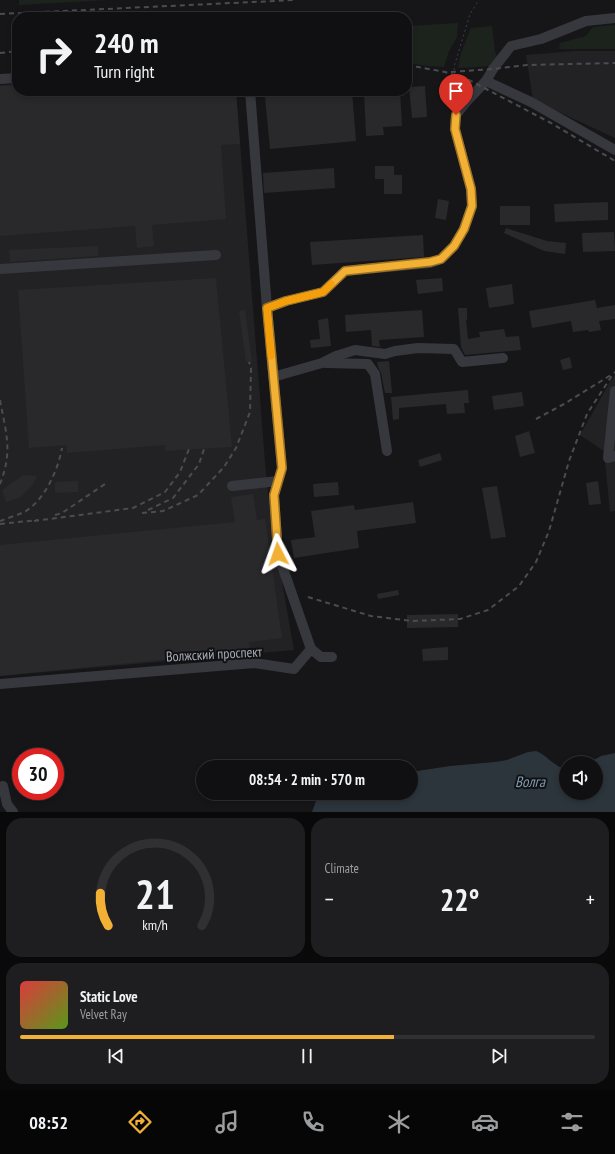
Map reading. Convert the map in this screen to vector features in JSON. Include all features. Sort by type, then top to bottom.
[{"type":"street","points":[[267,308],[294,299],[323,292],[345,271],[430,262],[441,259],[454,246],[464,229],[472,206],[471,189],[455,129],[456,115],[466,101],[486,81],[493,69],[511,46],[541,39],[586,21],[615,18]]},
{"type":"street","points":[[0,79],[12,78]]},
{"type":"street","points":[[486,81],[531,102],[615,150]]},
{"type":"street","points":[[250,96],[267,308],[282,468],[274,495],[278,554],[311,648],[321,657],[332,657]]},
{"type":"street","points":[[0,269],[216,255]]},
{"type":"street","points":[[273,377],[322,363],[336,356],[355,350],[385,354],[418,348],[454,349],[462,362],[503,358]]},
{"type":"street","points":[[322,363],[343,362],[368,364],[374,374],[387,451]]},
{"type":"street","points":[[615,391],[608,458],[615,456]]},
{"type":"street","points":[[232,486],[278,482]]},
{"type":"street","name":"Волжский проспект","points":[[0,684],[254,663],[294,669],[311,648]]},
{"type":"street","points":[[3,786],[7,804],[13,812]]},
{"type":"path","points":[[456,100],[454,67],[470,14],[479,0]]},
{"type":"shaded area","points":[[19,0],[108,0],[19,5]]},
{"type":"shaded area","points":[[458,23],[457,37],[449,51],[444,67],[412,64],[412,26]]},
{"type":"shaded area","points":[[615,25],[615,49],[559,49],[560,43],[586,36],[593,27]]},
{"type":"shaded area","points":[[492,26],[495,52],[498,58],[492,66],[458,68],[461,53],[471,28]]},
{"type":"shaded area","points":[[575,51],[615,51],[615,138],[533,100],[526,55]]},
{"type":"shaded area","points":[[12,84],[12,96],[236,96],[265,462],[271,519],[294,650],[0,676],[0,85]]},
{"type":"shaded area","points":[[615,375],[615,511],[610,512],[604,451],[580,435]]},
{"type":"water","name":"Волга","points":[[536,751],[559,766],[559,800],[603,800],[603,756],[601,756],[615,753],[615,812],[312,812],[317,800],[418,800],[418,771],[507,760],[528,752]]},
{"type":"building","points":[[12,85],[12,96],[236,96],[240,144],[221,145],[226,219],[152,225],[154,246],[137,248],[135,226],[0,236],[0,86]]},
{"type":"building","points":[[425,86],[427,117],[412,118],[410,96],[412,96],[412,87]]},
{"type":"building","points":[[352,96],[356,141],[270,149],[265,97]]},
{"type":"building","points":[[364,96],[400,96],[402,126],[383,127],[384,135],[366,136]]},
{"type":"building","points":[[375,166],[394,166],[394,175],[402,175],[402,194],[384,194],[384,179],[375,179]]},
{"type":"building","points":[[334,168],[335,188],[264,193],[263,173]]},
{"type":"building","points":[[438,199],[449,201],[446,220],[435,218]]},
{"type":"building","points":[[608,202],[608,220],[555,222],[554,204]]},
{"type":"building","points":[[500,206],[530,206],[530,225],[500,225]]},
{"type":"building","points":[[506,228],[547,241],[566,243],[565,254],[544,251],[504,233]]},
{"type":"building","points":[[614,232],[615,251],[583,252],[582,233]]},
{"type":"building","points":[[423,235],[424,257],[312,265],[310,242]]},
{"type":"building","points":[[98,246],[98,256],[10,262],[9,250]]},
{"type":"building","points":[[216,278],[232,447],[165,451],[165,445],[67,453],[67,445],[29,448],[18,290]]},
{"type":"building","points":[[442,278],[443,291],[418,294],[416,280]]},
{"type":"building","points":[[512,284],[514,304],[489,308],[486,288]]},
{"type":"building","points":[[595,300],[597,308],[615,305],[615,319],[599,321],[601,330],[573,332],[571,321],[532,328],[529,311]]},
{"type":"building","points":[[458,308],[467,308],[466,320],[468,339],[480,337],[479,332],[504,329],[506,337],[519,336],[521,350],[465,355],[461,347]]},
{"type":"building","points":[[245,310],[252,362],[246,362],[239,311]]},
{"type":"building","points":[[422,310],[424,337],[379,340],[380,347],[372,346],[371,330],[346,332],[345,315]]},
{"type":"building","points":[[328,318],[331,346],[311,348],[310,340],[320,339],[318,320]]},
{"type":"building","points":[[570,357],[572,368],[563,370],[560,360]]},
{"type":"building","points":[[389,361],[392,393],[385,393],[377,362]]},
{"type":"building","points":[[468,390],[469,403],[464,403],[465,413],[447,414],[446,404],[399,408],[399,419],[393,420],[391,397]]},
{"type":"building","points":[[522,392],[524,406],[494,410],[492,396]]},
{"type":"building","points":[[529,431],[535,453],[520,457],[515,436]]},
{"type":"building","points":[[440,453],[442,460],[420,467],[418,460]]},
{"type":"building","points":[[23,475],[37,476],[32,486],[19,498],[6,502],[2,490]]},
{"type":"building","points":[[78,481],[78,492],[55,493],[55,482]]},
{"type":"building","points":[[598,481],[601,504],[589,505],[586,483]]},
{"type":"building","points":[[338,482],[339,495],[314,497],[313,484]]},
{"type":"building","points":[[497,486],[506,537],[491,539],[482,488]]},
{"type":"building","points":[[253,494],[257,520],[265,519],[282,638],[249,642],[250,651],[0,676],[0,545],[235,522],[231,497]]},
{"type":"building","points":[[413,502],[416,523],[357,531],[359,548],[294,558],[291,540],[315,537],[311,511],[354,505],[355,510]]},
{"type":"building","points":[[398,590],[399,595],[378,599],[377,594]]},
{"type":"building","points":[[458,614],[458,627],[407,628],[407,615]]},
{"type":"building","points":[[448,647],[448,660],[423,661],[422,649]]},
{"type":"railway","points":[[42,12],[295,0]]},
{"type":"railway","points":[[0,14],[12,13]]},
{"type":"railway","points":[[0,53],[12,52]]},
{"type":"railway","points":[[451,72],[527,65],[615,63]]},
{"type":"railway","points":[[412,66],[445,72],[469,80],[551,123],[615,161]]},
{"type":"railway","points":[[142,513],[163,511],[198,495],[224,467],[236,448],[250,412],[251,368],[249,362]]},
{"type":"railway","points":[[308,597],[371,616],[412,621],[460,619],[488,610],[519,586],[536,562],[549,531],[569,461],[587,414],[615,372]]},
{"type":"railway","points":[[536,419],[564,404],[611,375]]},
{"type":"railway","points":[[0,400],[7,442],[6,462],[0,484]]},
{"type":"railway","points":[[0,521],[26,511],[33,506],[45,492],[54,474],[62,448]]},
{"type":"railway","points":[[34,521],[133,508],[165,492],[180,472],[189,449]]},
{"type":"railway","points":[[148,510],[173,498],[199,464],[204,449]]},
{"type":"railway","points":[[55,515],[62,513],[105,484]]},
{"type":"railway","points":[[0,524],[38,520]]},
{"type":"slow traffic","points":[[271,356],[267,308],[286,301],[323,292],[331,284]]},
{"type":"route","points":[[278,554],[274,495],[282,468],[267,308],[286,301],[323,292],[345,271],[430,262],[441,259],[454,246],[464,229],[472,206],[471,189],[455,129],[456,115]]}]
